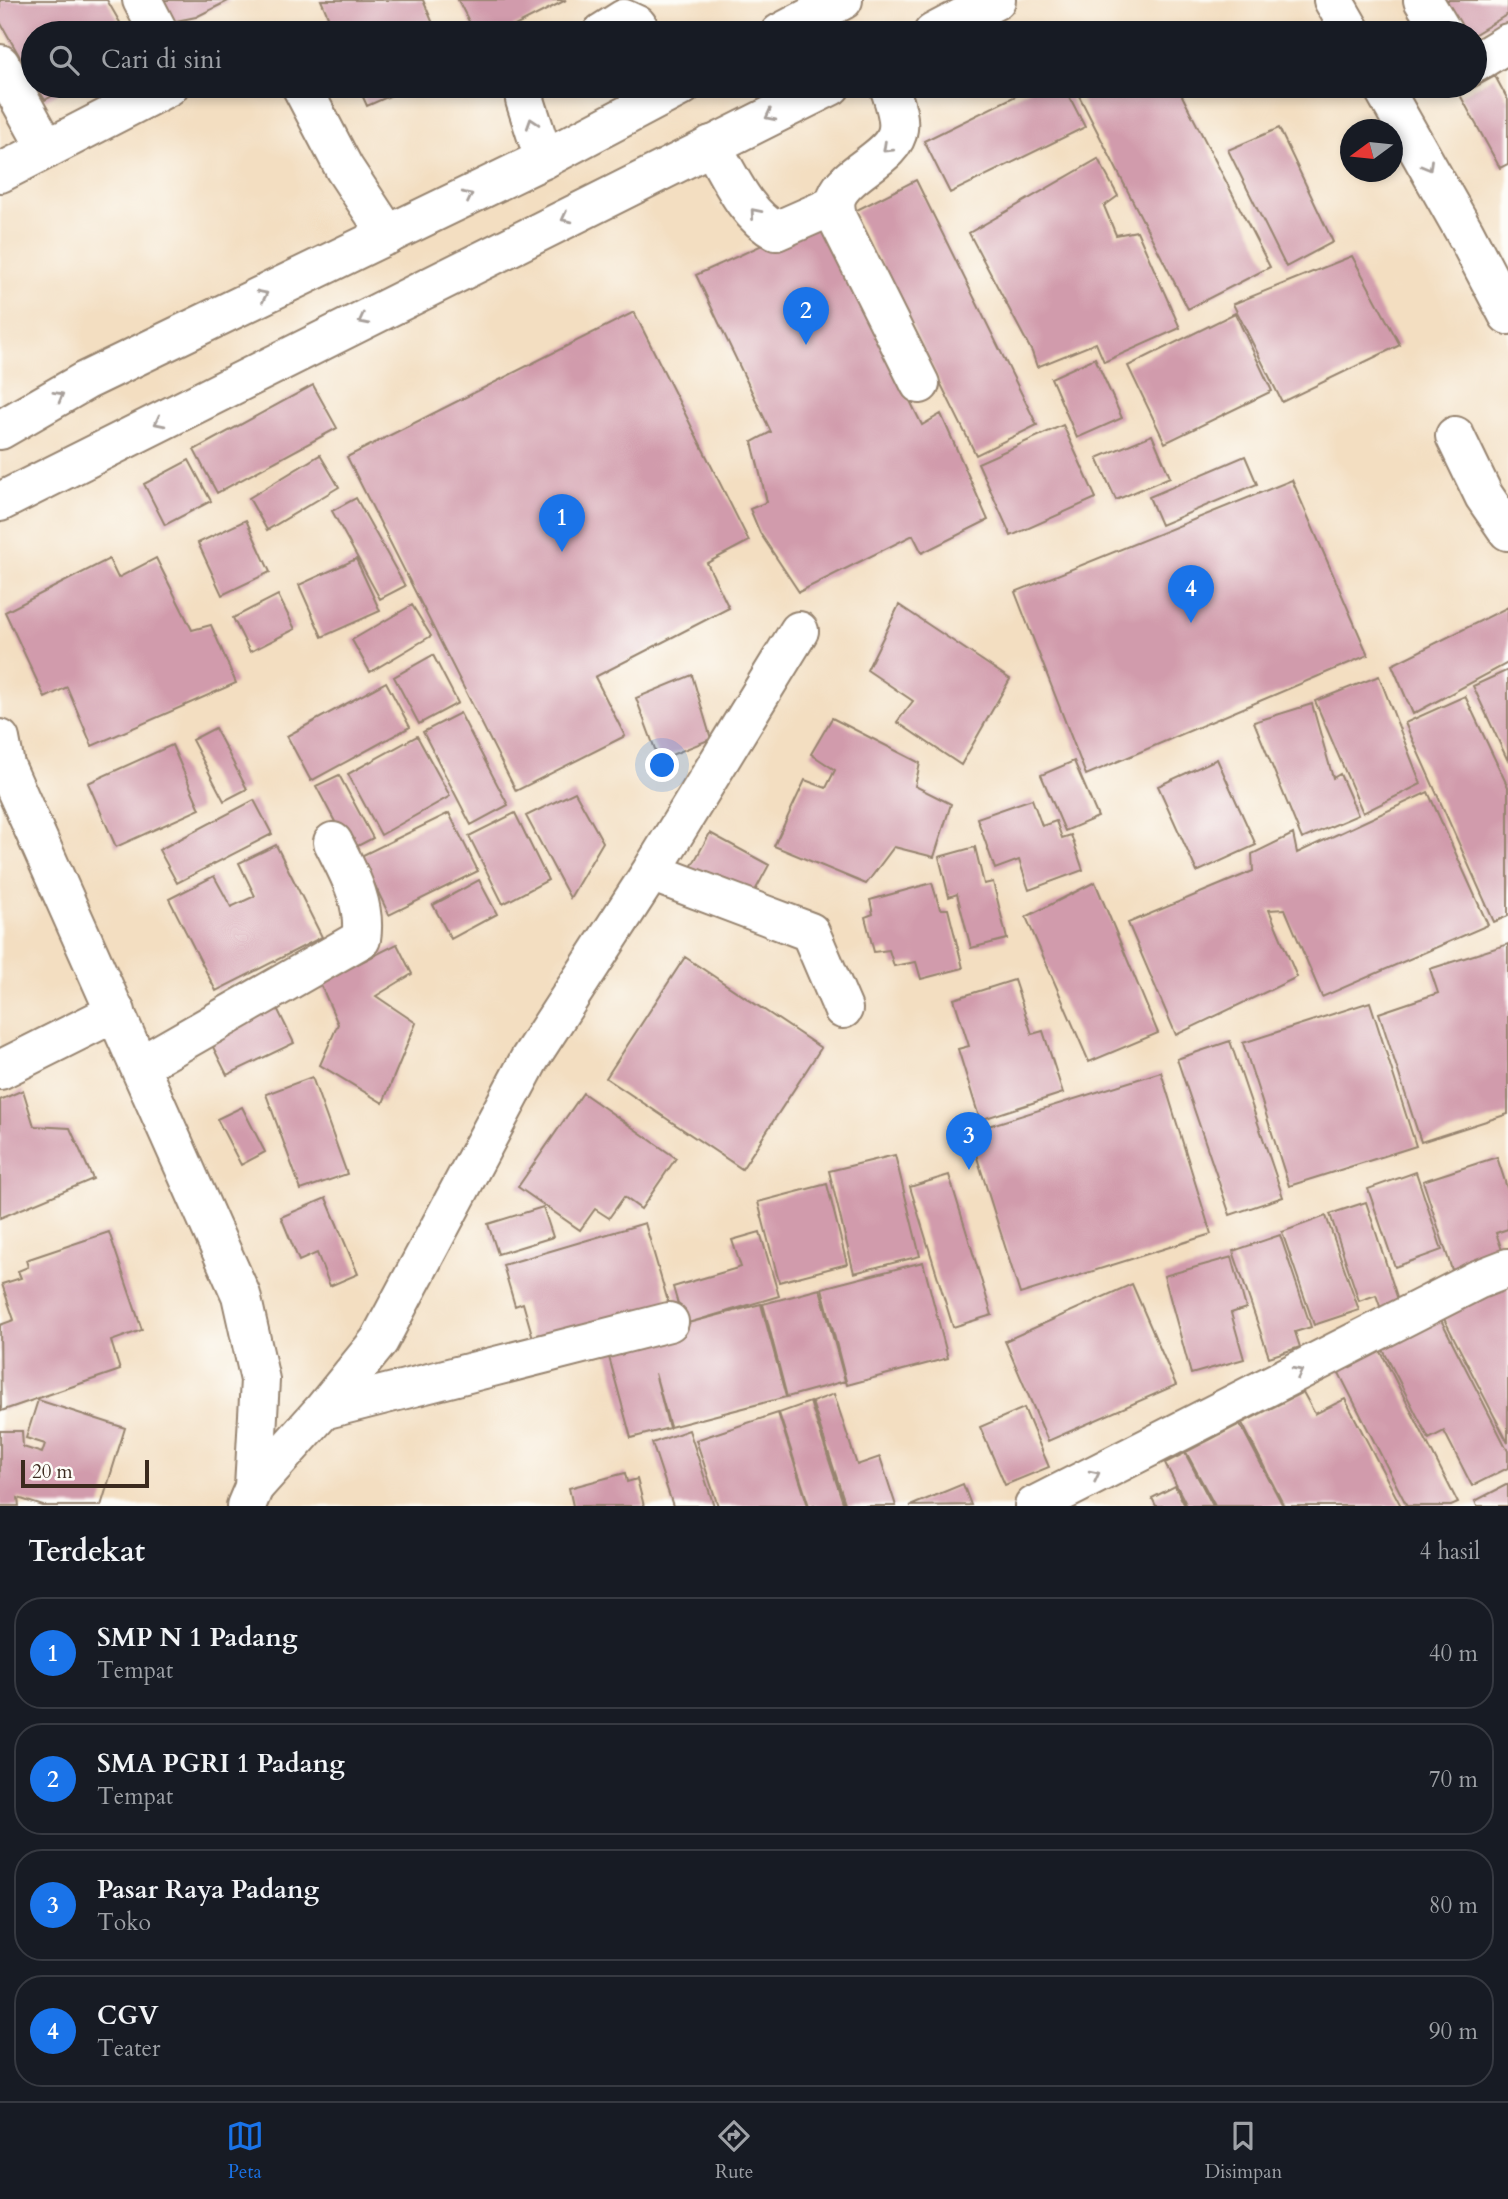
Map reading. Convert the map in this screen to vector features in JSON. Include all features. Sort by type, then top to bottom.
[{"type":"main road","points":[[142,0],[153,21]]},
{"type":"main road","points":[[956,21],[996,0]]},
{"type":"main road","points":[[1333,0],[1345,21]]},
{"type":"main road","points":[[1423,0],[1436,21]]},
{"type":"main road","points":[[799,21],[827,3]]},
{"type":"main road","points":[[1487,56],[1508,43]]},
{"type":"main road","points":[[0,64],[47,149]]},
{"type":"main road","points":[[0,173],[146,98]]},
{"type":"main road","points":[[306,98],[344,168],[388,235]]},
{"type":"main road","points":[[525,98],[544,159]]},
{"type":"main road","points":[[0,430],[85,381],[544,159],[656,98]]},
{"type":"main road","points":[[0,502],[807,98]]},
{"type":"main road","points":[[892,98],[899,127],[895,143],[837,194],[835,205],[837,218],[920,384]]},
{"type":"main road","points":[[1389,98],[1508,315]]},
{"type":"main road","points":[[711,145],[749,208],[766,226],[776,231],[835,205]]},
{"type":"main road","points":[[1455,436],[1484,496],[1508,531]]},
{"type":"main road","points":[[250,1497],[379,1341],[529,1060],[652,872],[799,631]]},
{"type":"main road","points":[[2,754],[241,1295],[260,1380],[250,1497]]},
{"type":"main road","points":[[141,1065],[361,939],[363,924],[354,885],[332,842]]},
{"type":"main road","points":[[652,872],[810,932],[843,1009]]},
{"type":"main road","points":[[0,1070],[116,1012]]},
{"type":"main road","points":[[1034,1506],[1465,1286],[1508,1268]]},
{"type":"main road","points":[[323,1410],[669,1322]]},
{"type":"building","points":[[0,0],[107,0],[119,21],[21,21],[21,59],[0,22]]},
{"type":"building","points":[[159,0],[230,0],[196,17],[165,21]]},
{"type":"building","points":[[321,0],[423,0],[432,21],[330,21]]},
{"type":"building","points":[[458,0],[566,0],[525,21],[469,21]]},
{"type":"building","points":[[1436,0],[1508,0],[1508,14],[1487,27],[1487,21],[1449,21]]},
{"type":"building","points":[[1495,76],[1508,100],[1508,164],[1500,168],[1462,98],[1487,98],[1487,80]]},
{"type":"building","points":[[363,98],[385,98],[367,106]]},
{"type":"building","points":[[1012,98],[1070,98],[1085,127],[950,193],[924,141]]},
{"type":"building","points":[[1080,98],[1183,98],[1270,267],[1188,309]]},
{"type":"building","points":[[1279,128],[1333,242],[1286,267],[1228,150]]},
{"type":"building","points":[[1098,159],[1118,196],[1104,206],[1116,235],[1137,231],[1180,328],[1104,362],[1096,343],[1037,367],[1032,352],[969,233]]},
{"type":"building","points":[[916,180],[1037,425],[976,455],[855,211]]},
{"type":"building","points":[[820,219],[922,425],[941,414],[988,520],[922,553],[913,535],[799,592],[760,533],[750,509],[767,502],[752,442],[771,432],[696,275]]},
{"type":"building","points":[[1352,256],[1400,345],[1282,402],[1233,304]]},
{"type":"building","points":[[634,312],[749,541],[707,563],[729,608],[595,677],[625,736],[516,791],[347,457]]},
{"type":"building","points":[[1235,313],[1272,391],[1165,443],[1128,366]]},
{"type":"building","points":[[1095,358],[1122,418],[1077,438],[1051,378]]},
{"type":"building","points":[[313,385],[337,428],[217,493],[194,450]]},
{"type":"building","points":[[1063,425],[1096,498],[1011,536],[978,463]]},
{"type":"building","points":[[1152,435],[1170,477],[1116,500],[1097,458]]},
{"type":"building","points":[[320,455],[339,487],[267,530],[249,498]]},
{"type":"building","points":[[1245,456],[1257,484],[1161,525],[1149,497]]},
{"type":"building","points":[[189,460],[211,501],[165,525],[144,484]]},
{"type":"building","points":[[1292,480],[1368,655],[1086,775],[1015,592]]},
{"type":"building","points":[[356,498],[405,586],[380,599],[332,511]]},
{"type":"building","points":[[246,520],[270,572],[222,595],[198,543]]},
{"type":"building","points":[[156,558],[192,630],[211,625],[236,683],[92,746],[67,687],[45,698],[5,612],[109,559],[118,578]]},
{"type":"building","points":[[356,559],[380,611],[322,637],[299,585]]},
{"type":"building","points":[[278,595],[295,629],[250,652],[233,618]]},
{"type":"building","points":[[412,605],[431,636],[370,672],[352,640]]},
{"type":"building","points":[[899,605],[1010,679],[961,765],[897,722],[913,701],[867,670]]},
{"type":"building","points":[[1508,607],[1508,663],[1413,714],[1392,665]]},
{"type":"building","points":[[433,655],[458,703],[419,724],[394,677]]},
{"type":"building","points":[[1508,670],[1508,761],[1473,686]]},
{"type":"building","points":[[692,675],[711,739],[659,760],[636,698]]},
{"type":"building","points":[[1379,676],[1421,784],[1363,813],[1315,701]]},
{"type":"building","points":[[386,682],[410,727],[311,781],[287,736]]},
{"type":"building","points":[[1465,696],[1508,787],[1508,916],[1494,922],[1405,723]]},
{"type":"building","points":[[1312,704],[1333,778],[1340,774],[1358,815],[1302,839],[1254,722]]},
{"type":"building","points":[[460,713],[508,805],[471,825],[423,732]]},
{"type":"building","points":[[832,718],[920,763],[915,786],[951,804],[934,857],[894,847],[866,884],[774,846],[805,780],[826,788],[835,770],[811,754]]},
{"type":"building","points":[[215,728],[247,789],[224,801],[192,740]]},
{"type":"building","points":[[417,736],[450,796],[381,835],[348,774]]},
{"type":"building","points":[[172,745],[200,809],[116,847],[88,783]]},
{"type":"building","points":[[1217,759],[1256,845],[1197,872],[1158,786]]},
{"type":"building","points":[[1074,761],[1098,817],[1065,831],[1041,775]]},
{"type":"building","points":[[339,775],[373,838],[350,850],[316,786]]},
{"type":"building","points":[[575,792],[603,842],[570,898],[526,816]]},
{"type":"building","points":[[1428,792],[1488,925],[1322,997],[1285,909],[1269,910],[1297,977],[1176,1035],[1128,923],[1253,871],[1252,854],[1293,834],[1297,853]]},
{"type":"building","points":[[1032,799],[1042,826],[1056,821],[1062,838],[1071,835],[1083,870],[1029,890],[1019,860],[995,869],[977,818]]},
{"type":"building","points":[[254,800],[272,834],[177,883],[159,850]]},
{"type":"building","points":[[449,813],[478,871],[389,915],[361,856]]},
{"type":"building","points":[[515,813],[548,880],[503,904],[469,836]]},
{"type":"building","points":[[710,833],[769,865],[749,902],[690,869]]},
{"type":"building","points":[[276,845],[322,937],[216,991],[169,899],[214,876],[231,907],[255,896],[239,863]]},
{"type":"building","points":[[975,847],[984,884],[993,882],[1007,939],[971,948],[957,894],[949,897],[939,857]]},
{"type":"building","points":[[479,880],[497,914],[451,939],[433,905]]},
{"type":"building","points":[[1095,882],[1158,1033],[1089,1062],[1026,917]]},
{"type":"building","points":[[932,883],[940,909],[948,909],[963,968],[921,979],[916,962],[894,966],[889,950],[874,952],[865,917],[873,914],[870,900]]},
{"type":"building","points":[[397,944],[412,974],[376,996],[416,1023],[383,1103],[320,1065],[338,1024],[320,983]]},
{"type":"building","points":[[1508,944],[1508,1114],[1421,1142],[1379,1013],[1438,993],[1430,969]]},
{"type":"building","points":[[685,957],[821,1048],[742,1169],[606,1078]]},
{"type":"building","points":[[1014,980],[1032,1034],[1043,1031],[1063,1093],[980,1120],[958,1049],[969,1046],[954,999]]},
{"type":"building","points":[[1370,1002],[1416,1146],[1289,1186],[1243,1043]]},
{"type":"building","points":[[276,1006],[294,1043],[227,1075],[209,1039]]},
{"type":"building","points":[[1230,1041],[1283,1197],[1230,1215],[1177,1059]]},
{"type":"building","points":[[1161,1072],[1211,1234],[1020,1294],[969,1132]]},
{"type":"building","points":[[312,1077],[347,1174],[301,1190],[266,1094]]},
{"type":"building","points":[[23,1090],[34,1126],[70,1128],[93,1179],[0,1218],[0,1100]]},
{"type":"building","points":[[583,1093],[676,1158],[641,1209],[624,1197],[609,1218],[595,1209],[580,1230],[518,1187]]},
{"type":"building","points":[[242,1107],[265,1152],[241,1165],[217,1119]]},
{"type":"building","points":[[895,1155],[920,1256],[854,1273],[829,1171]]},
{"type":"building","points":[[1497,1157],[1508,1191],[1508,1229],[1496,1233],[1503,1253],[1452,1270],[1423,1181]]},
{"type":"building","points":[[1416,1172],[1442,1250],[1395,1267],[1368,1189]]},
{"type":"building","points":[[949,1175],[992,1315],[953,1327],[910,1187]]},
{"type":"building","points":[[827,1184],[847,1264],[779,1282],[758,1202]]},
{"type":"building","points":[[326,1198],[358,1274],[330,1286],[317,1253],[299,1261],[281,1217]]},
{"type":"building","points":[[1366,1202],[1400,1306],[1382,1312],[1376,1295],[1359,1301],[1330,1214]]},
{"type":"building","points":[[543,1207],[553,1237],[498,1254],[488,1224]]},
{"type":"building","points":[[1326,1216],[1359,1310],[1314,1325],[1282,1232]]},
{"type":"building","points":[[645,1223],[669,1305],[535,1345],[523,1303],[515,1306],[503,1265]]},
{"type":"building","points":[[109,1232],[142,1330],[111,1341],[120,1370],[1,1411],[0,1325],[14,1320],[2,1284],[21,1278],[18,1271],[28,1267],[26,1260]]},
{"type":"building","points":[[760,1232],[779,1296],[688,1323],[761,1304],[786,1397],[670,1427],[655,1373],[669,1428],[631,1438],[606,1346],[684,1325],[673,1287],[741,1267],[732,1240]]},
{"type":"building","points":[[1280,1235],[1311,1327],[1295,1332],[1300,1347],[1269,1357],[1233,1251]]},
{"type":"building","points":[[1232,1257],[1246,1308],[1231,1313],[1244,1359],[1191,1374],[1164,1276]]},
{"type":"building","points":[[923,1262],[948,1358],[847,1385],[822,1288]]},
{"type":"building","points":[[1505,1282],[1508,1289],[1508,1443],[1442,1315]]},
{"type":"building","points":[[1132,1284],[1176,1385],[1048,1441],[1005,1341]]},
{"type":"building","points":[[820,1289],[845,1381],[787,1397],[763,1304]]},
{"type":"building","points":[[1438,1314],[1508,1451],[1508,1468],[1472,1486],[1444,1431],[1429,1439],[1380,1344]]},
{"type":"building","points":[[1378,1346],[1458,1503],[1451,1506],[1407,1506],[1336,1367]]},
{"type":"building","points":[[1303,1392],[1315,1414],[1345,1399],[1401,1506],[1284,1506],[1242,1423]]},
{"type":"building","points":[[834,1394],[857,1465],[880,1457],[896,1506],[846,1506],[812,1402]]},
{"type":"building","points":[[38,1400],[125,1428],[101,1506],[43,1506],[18,1498],[19,1506],[0,1506],[0,1431],[22,1431],[23,1447],[42,1453],[45,1444],[26,1438]]},
{"type":"building","points":[[810,1402],[844,1506],[809,1506],[779,1413]]},
{"type":"building","points":[[1024,1408],[1049,1467],[1005,1485],[980,1427]]},
{"type":"building","points":[[778,1413],[808,1506],[718,1506],[696,1440]]},
{"type":"building","points":[[1240,1424],[1283,1506],[1215,1506],[1186,1452]]},
{"type":"building","points":[[689,1430],[714,1506],[673,1506],[652,1443]]},
{"type":"building","points":[[1185,1453],[1213,1506],[1187,1506],[1165,1463]]},
{"type":"building","points":[[625,1473],[627,1482],[637,1479],[644,1506],[573,1506],[569,1488]]},
{"type":"building","points":[[963,1484],[971,1505],[910,1506]]},
{"type":"building","points":[[1508,1484],[1508,1506],[1477,1506],[1475,1501]]},
{"type":"building","points":[[1175,1486],[1185,1506],[1156,1506],[1152,1498]]},
{"type":"place","name":"SMA PGRI 1 Padang","points":[[806,345]]},
{"type":"place","name":"SMP N 1 Padang","points":[[562,552]]},
{"type":"place","name":"CGV","points":[[1191,623]]},
{"type":"place","name":"Pasar Raya Padang","points":[[969,1170]]}]
